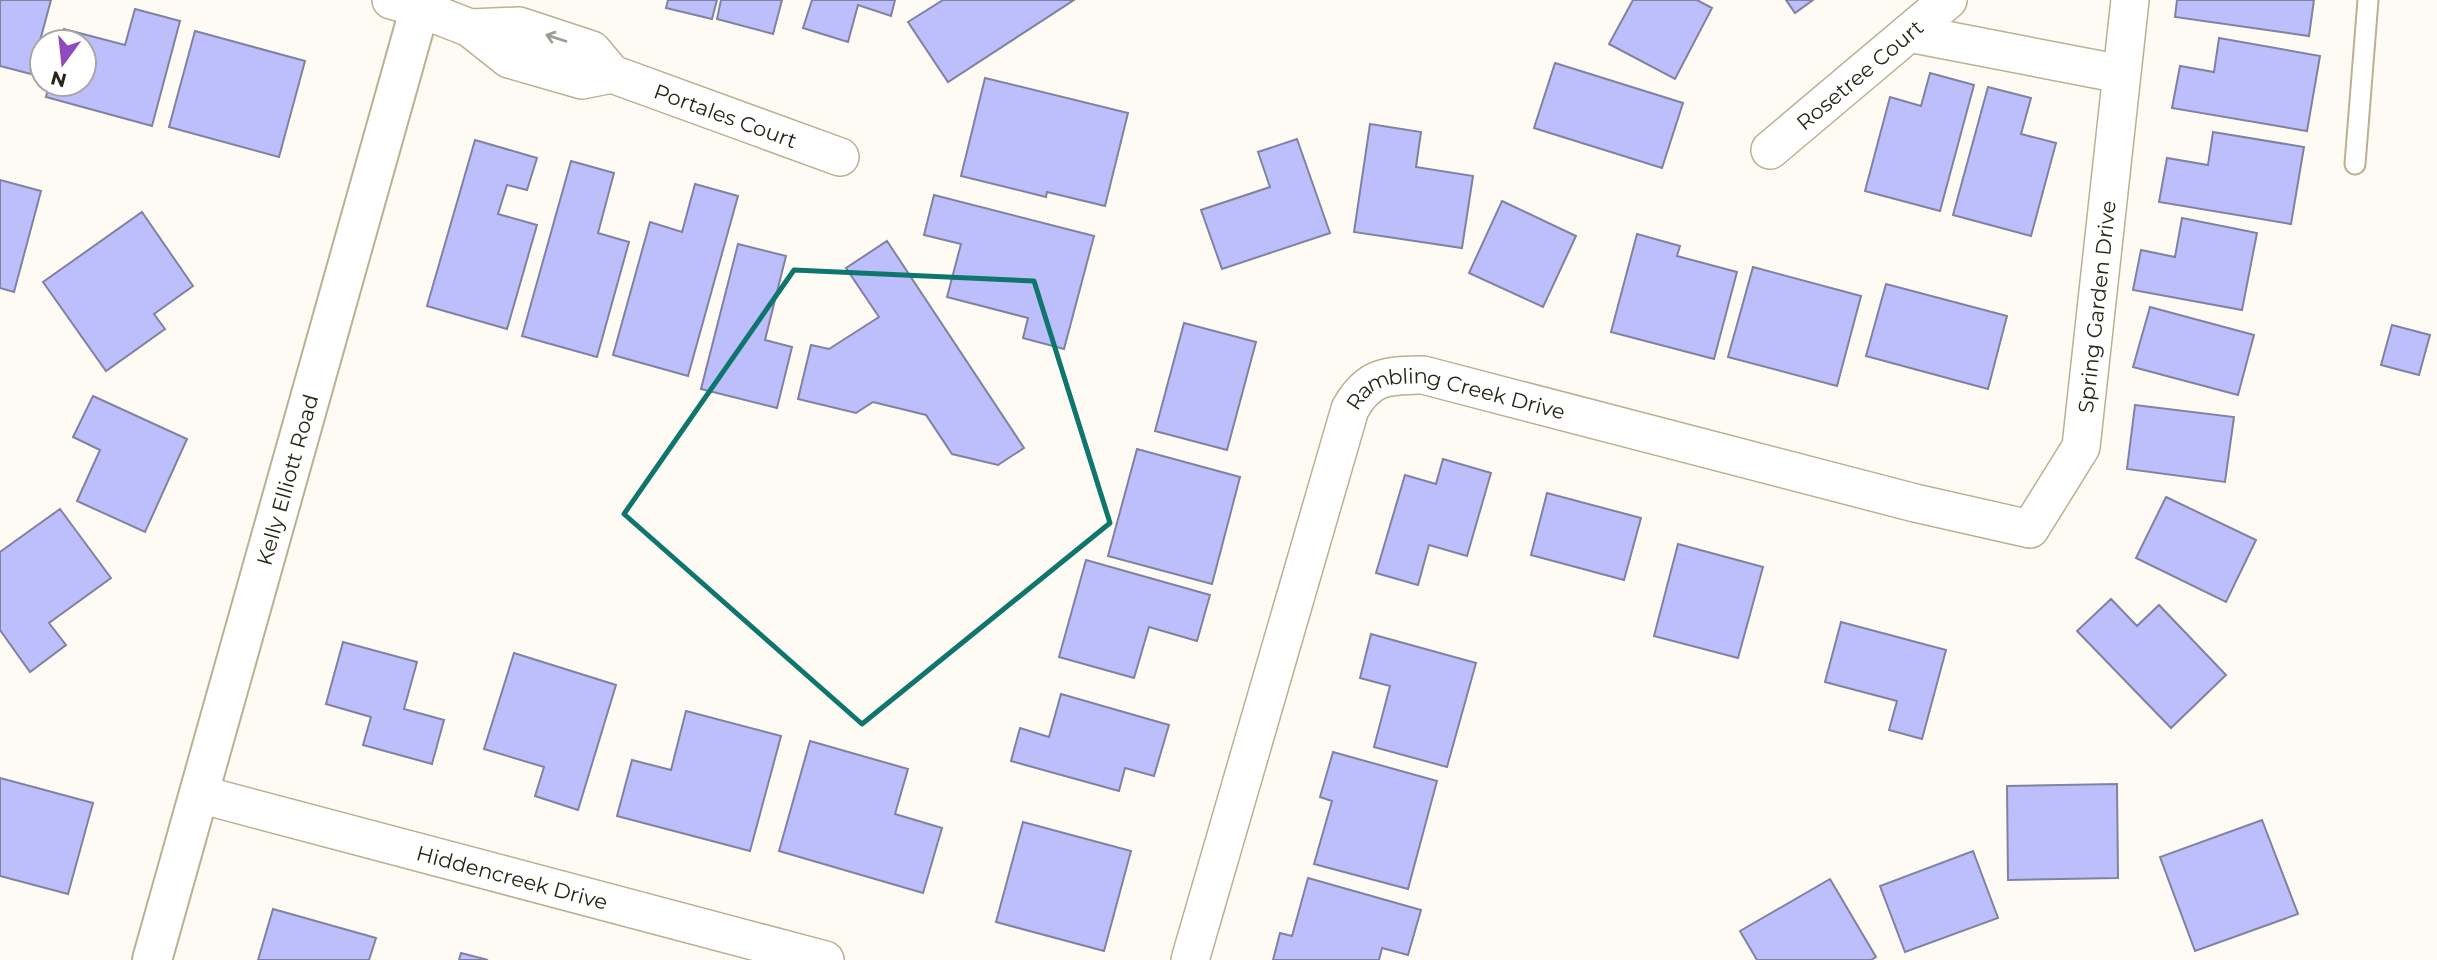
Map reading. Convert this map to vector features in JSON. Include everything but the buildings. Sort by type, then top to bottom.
[{"type":"street","name":"Rosetree Court","points":[[1770,150],[1948,0]]},
{"type":"street","name":"Spring Garden Drive","points":[[1959,515],[2030,529],[2081,446],[2130,0]]},
{"type":"street","name":"Portales Court","points":[[411,3],[470,28],[509,59],[582,80],[612,74],[840,157]]},
{"type":"street","name":"Kelly Elliott Road","points":[[152,960],[411,3]]},
{"type":"street","points":[[1909,33],[2121,74]]},
{"type":"street","name":"Rambling Creek Drive","points":[[1190,960],[1350,410],[1359,394],[1384,376],[1423,375],[1959,515]]},
{"type":"street","name":"Hiddencreek Drive","points":[[199,794],[825,960]]},
{"type":"lane","points":[[2355,164],[2368,0]]},
{"type":"highlighted area","points":[[794,270],[1034,281],[1110,523],[862,724],[624,514]]}]
